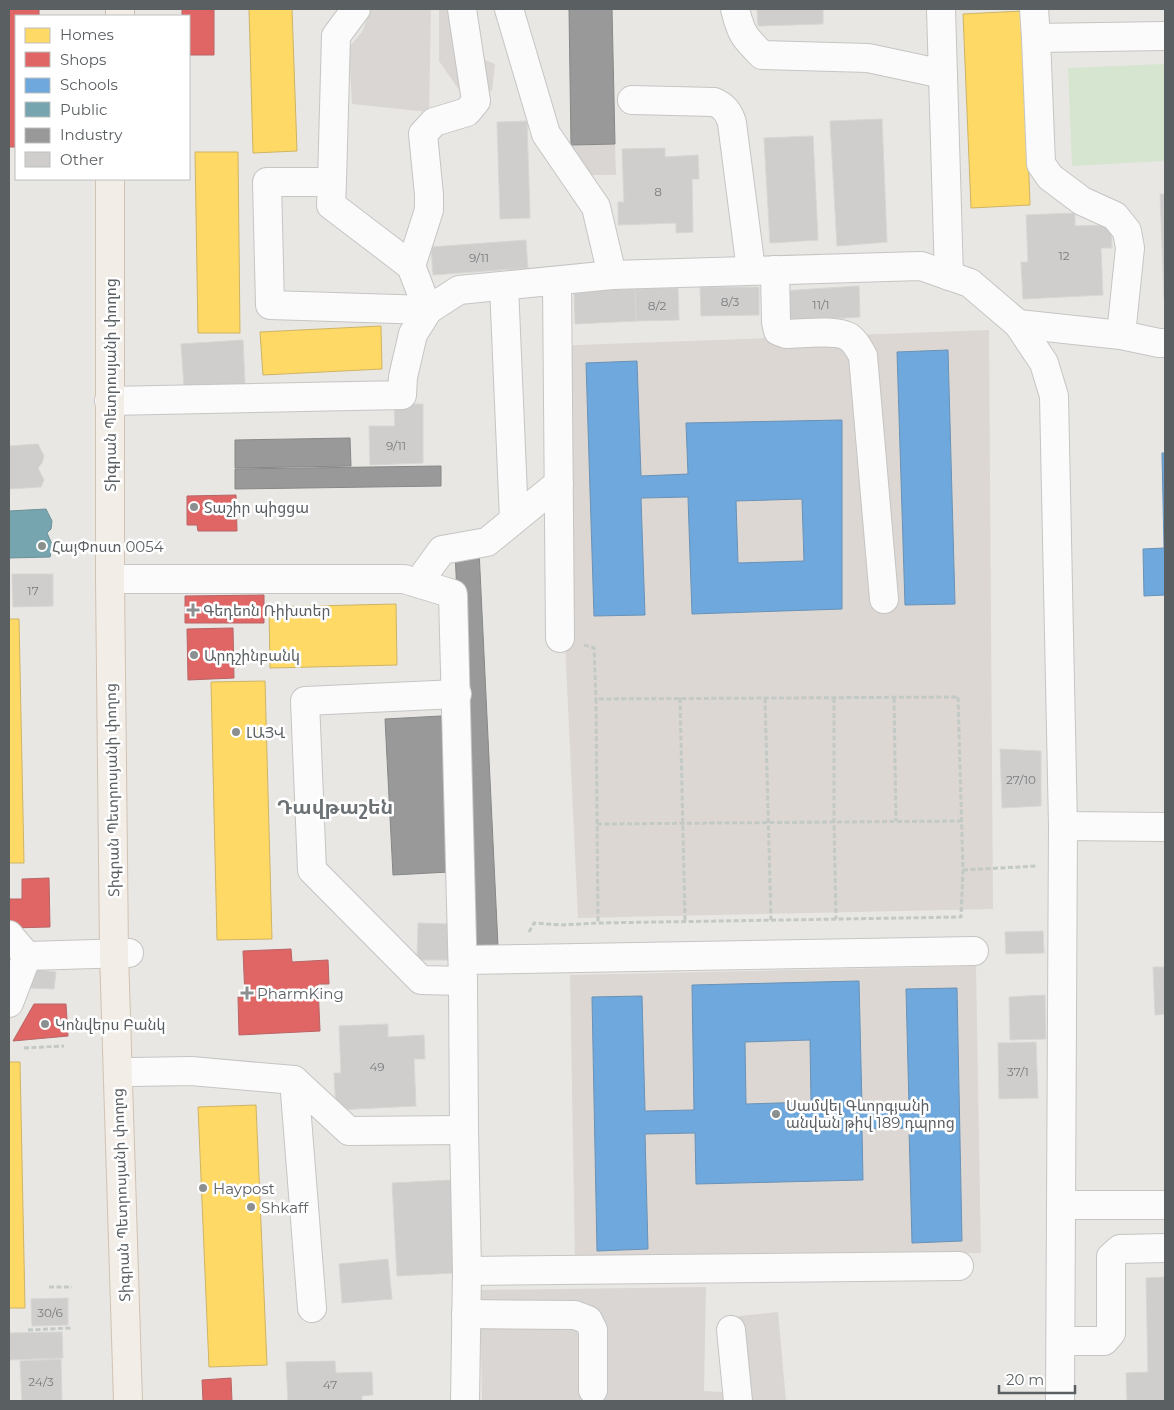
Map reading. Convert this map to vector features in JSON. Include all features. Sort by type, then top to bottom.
[{"type":"main road","name":"Տիգրան Պետրոսյանի փողոց","points":[[110,180],[115,400],[128,1401]]},
{"type":"main road","name":"Տիգրան Պետրոսյանի փողոց","points":[[115,400],[121,180]]},
{"type":"main road","name":"Տիգրան Պետրոսյանի փողոց","points":[[122,953],[132,1072],[140,1401]]},
{"type":"lane","points":[[356,9],[336,36],[332,205],[411,266],[428,310]]},
{"type":"lane","points":[[411,266],[429,210],[422,134],[434,122],[467,112],[476,100],[462,9]]},
{"type":"lane","points":[[509,9],[546,134],[596,208],[612,275]]},
{"type":"lane","points":[[735,9],[740,29],[748,41],[762,54],[868,58],[943,74]]},
{"type":"lane","points":[[941,9],[949,276]]},
{"type":"lane","points":[[1034,9],[1041,164],[1050,177],[1082,201],[1115,216],[1127,231],[1130,248],[1121,335]]},
{"type":"lane","points":[[1036,38],[1165,36]]},
{"type":"lane","points":[[632,100],[714,102],[722,105],[730,114],[778,331],[786,334],[839,334],[848,337],[863,356],[884,599]]},
{"type":"lane","points":[[332,182],[267,182],[270,305],[428,310]]},
{"type":"lane","points":[[115,400],[402,395],[403,377],[413,334],[428,310],[459,290],[612,275],[921,266],[970,283],[1018,324],[1044,363],[1054,396],[1063,826],[1060,1401]]},
{"type":"lane","points":[[557,281],[560,638]]},
{"type":"lane","points":[[504,286],[514,520]]},
{"type":"lane","points":[[1018,324],[1121,335],[1159,344],[1165,343]]},
{"type":"lane","points":[[418,583],[442,550],[487,542],[559,483]]},
{"type":"lane","points":[[116,579],[404,579],[453,594],[463,970],[467,1271],[466,1401]]},
{"type":"lane","points":[[457,694],[305,701],[312,870],[421,980],[463,970],[974,951]]},
{"type":"lane","points":[[1063,826],[1165,826]]},
{"type":"lane","points":[[9,935],[27,956]]},
{"type":"lane","points":[[27,956],[122,953]]},
{"type":"lane","points":[[9,1002],[27,956]]},
{"type":"lane","points":[[132,1072],[191,1071],[294,1080],[349,1131],[464,1130]]},
{"type":"lane","points":[[294,1080],[312,1308]]},
{"type":"lane","points":[[1061,1205],[1165,1205]]},
{"type":"lane","points":[[1061,1341],[1104,1341],[1111,1333],[1111,1257],[1120,1249],[1165,1248]]},
{"type":"lane","points":[[467,1271],[959,1266]]},
{"type":"lane","points":[[466,1314],[575,1315],[588,1320],[593,1330],[593,1390]]},
{"type":"lane","points":[[731,1330],[738,1401]]},
{"type":"path","points":[[560,638],[594,648],[598,923],[961,916],[963,870],[958,697],[596,698]]},
{"type":"path","points":[[680,698],[685,922]]},
{"type":"path","points":[[765,698],[771,920]]},
{"type":"path","points":[[834,698],[836,919]]},
{"type":"path","points":[[894,698],[896,821]]},
{"type":"path","points":[[597,824],[961,821]]},
{"type":"path","points":[[963,870],[1063,865]]},
{"type":"path","points":[[24,1048],[64,1046]]},
{"type":"path","points":[[49,1287],[72,1287]]},
{"type":"path","points":[[28,1330],[71,1328]]},
{"type":"shaded area","points":[[371,9],[431,9],[429,112],[352,104],[349,47],[362,32]]},
{"type":"shaded area","points":[[439,9],[467,9],[467,53],[495,64],[492,91],[464,97],[439,61]]},
{"type":"shaded area","points":[[615,144],[616,175],[572,175],[571,145]]},
{"type":"shaded area","points":[[989,330],[993,909],[578,918],[551,346]]},
{"type":"shaded area","name":"Սամվել Գևորգյանի անվան թիվ 189 դպրոց","points":[[976,966],[981,1253],[575,1262],[570,975]]},
{"type":"shaded area","points":[[706,1287],[704,1391],[723,1392],[723,1398],[726,1398],[726,1401],[482,1401],[480,1290]]},
{"type":"shaded area","points":[[778,1312],[786,1401],[746,1401],[739,1316]]},
{"type":"green space","points":[[1165,64],[1165,161],[1072,166],[1068,68]]},
{"type":"building: Homes","points":[[249,9],[292,9],[297,151],[253,153]]},
{"type":"building: Homes","points":[[1023,11],[1030,205],[971,208],[963,14]]},
{"type":"building: Homes","points":[[195,152],[238,152],[240,333],[198,333]]},
{"type":"building: Homes","points":[[381,326],[382,369],[263,375],[260,332]]},
{"type":"building: Homes","points":[[396,604],[397,665],[270,668],[269,607]]},
{"type":"building: Homes","points":[[9,619],[19,619],[24,863],[9,863]]},
{"type":"building: Homes","points":[[265,681],[272,939],[217,940],[211,682]]},
{"type":"building: Homes","points":[[9,1062],[20,1062],[25,1308],[9,1308]]},
{"type":"building: Homes","points":[[256,1105],[267,1365],[209,1367],[198,1107]]},
{"type":"building: Shops","points":[[9,9],[39,9],[39,15],[15,15],[15,147],[9,147]]},
{"type":"building: Shops","points":[[182,9],[214,9],[214,55],[190,55],[190,15],[182,15]]},
{"type":"building: Shops","points":[[236,495],[237,531],[198,531],[197,525],[187,525],[187,496]]},
{"type":"building: Shops","points":[[264,595],[264,623],[185,623],[185,596]]},
{"type":"building: Shops","points":[[233,628],[234,678],[188,680],[187,629]]},
{"type":"building: Shops","points":[[49,878],[50,927],[9,928],[9,899],[22,899],[22,879]]},
{"type":"building: Shops","points":[[291,949],[292,962],[328,960],[329,984],[318,984],[320,1031],[239,1035],[238,997],[245,997],[243,951]]},
{"type":"building: Shops","points":[[34,1004],[66,1004],[68,1036],[13,1041]]},
{"type":"building: Shops","points":[[231,1378],[232,1401],[203,1401],[202,1380]]},
{"type":"building: Schools","points":[[948,350],[955,604],[905,605],[897,352]]},
{"type":"building: Schools","points":[[637,361],[641,476],[688,474],[686,423],[842,420],[842,609],[692,614],[688,497],[641,498],[645,615],[594,616],[586,363]],"holes":[[[802,499],[804,561],[738,563],[736,501]]]},
{"type":"building: Schools","points":[[1162,453],[1165,453],[1165,595],[1144,596],[1143,549],[1164,548]]},
{"type":"building: Schools","points":[[859,981],[862,1107],[909,1105],[906,989],[957,988],[962,1241],[912,1243],[909,1128],[862,1129],[863,1180],[696,1184],[695,1133],[645,1134],[648,1249],[597,1251],[592,997],[642,996],[645,1111],[694,1110],[692,985]],"holes":[[[810,1040],[811,1102],[746,1104],[745,1042]]]},
{"type":"building: Public","points":[[46,509],[52,521],[51,529],[47,533],[52,544],[50,557],[9,558],[9,511]]},
{"type":"building: Industry","points":[[569,9],[612,9],[615,144],[571,145]]},
{"type":"building: Industry","points":[[350,438],[351,466],[235,468],[235,440]]},
{"type":"building: Industry","points":[[441,466],[441,486],[235,489],[235,469]]},
{"type":"building: Industry","points":[[479,550],[498,946],[473,948],[455,551]]},
{"type":"building: Industry","points":[[441,716],[449,872],[393,875],[385,719]]},
{"type":"building: Other","points":[[757,9],[823,9],[823,24],[758,26]]},
{"type":"building: Other","points":[[882,119],[887,242],[837,246],[830,121]]},
{"type":"building: Other","points":[[527,121],[530,218],[500,219],[497,122]]},
{"type":"building: Other","points":[[813,136],[818,240],[770,243],[764,138]]},
{"type":"building: Other","points":[[665,148],[665,157],[698,155],[699,179],[692,179],[693,232],[676,233],[676,223],[618,225],[618,202],[624,202],[622,149]]},
{"type":"building: Other","points":[[1160,194],[1165,194],[1165,299],[1164,299]]},
{"type":"building: Other","points":[[1075,213],[1075,226],[1111,225],[1112,248],[1101,248],[1103,295],[1023,299],[1021,262],[1028,262],[1026,215]]},
{"type":"building: Other","points":[[526,240],[528,268],[433,275],[431,247]]},
{"type":"building: Other","points":[[859,286],[860,317],[783,322],[781,291]]},
{"type":"building: Other","points":[[700,287],[759,287],[759,315],[701,316]]},
{"type":"building: Other","points":[[678,288],[679,320],[636,321],[635,289]]},
{"type":"building: Other","points":[[635,289],[636,321],[575,324],[574,291]]},
{"type":"building: Other","points":[[243,340],[245,384],[184,387],[181,344]]},
{"type":"building: Other","points":[[394,404],[423,404],[423,463],[370,465],[369,426],[395,426]]},
{"type":"building: Other","points":[[38,444],[44,456],[38,468],[44,480],[41,487],[9,489],[9,446]]},
{"type":"building: Other","points":[[12,574],[53,574],[53,606],[13,607]]},
{"type":"building: Other","points":[[1000,749],[1041,751],[1041,806],[1002,808]]},
{"type":"building: Other","points":[[418,923],[450,924],[449,960],[417,960]]},
{"type":"building: Other","points":[[1043,931],[1044,953],[1006,954],[1005,932]]},
{"type":"building: Other","points":[[1153,967],[1165,967],[1165,1014],[1155,1015]]},
{"type":"building: Other","points":[[38,970],[56,972],[54,989],[29,988],[31,977]]},
{"type":"building: Other","points":[[1045,995],[1046,1039],[1010,1040],[1009,997]]},
{"type":"building: Other","points":[[388,1024],[388,1037],[424,1035],[425,1059],[414,1059],[416,1106],[336,1110],[334,1073],[341,1073],[339,1026]]},
{"type":"building: Other","points":[[1036,1042],[1038,1098],[999,1099],[998,1043]]},
{"type":"building: Other","points":[[451,1180],[455,1273],[397,1276],[392,1183]]},
{"type":"building: Other","points":[[388,1259],[392,1299],[342,1303],[339,1264]]},
{"type":"building: Other","points":[[1165,1277],[1165,1401],[1127,1401],[1126,1373],[1148,1372],[1146,1278]]},
{"type":"building: Other","points":[[68,1298],[68,1325],[32,1326],[31,1299]]},
{"type":"building: Other","points":[[62,1332],[63,1358],[9,1360],[9,1333]]},
{"type":"building: Other","points":[[61,1359],[62,1401],[22,1401],[20,1361]]},
{"type":"building: Other","points":[[335,1361],[336,1373],[372,1372],[373,1395],[362,1396],[362,1401],[288,1401],[286,1362]]},
{"type":"place","name":"Տաշիր պիցցա","points":[[194,507]]},
{"type":"place","name":"ՀայՓոստ 0054","points":[[42,546]]},
{"type":"place","name":"Գեդեոն Ռիխտեր","points":[[193,610]]},
{"type":"place","name":"Արդշինբանկ","points":[[194,655]]},
{"type":"place","name":"ԼԱՅՎ","points":[[236,732]]},
{"type":"place","name":"PharmKing","points":[[247,993]]},
{"type":"place","name":"Կոնվերս Բանկ","points":[[45,1024]]},
{"type":"place","name":"Սամվել Գևորգյանի անվան թիվ 189 դպրոց","points":[[776,1114]]},
{"type":"place","name":"Haypost","points":[[203,1188]]},
{"type":"place","name":"Shkaff","points":[[251,1207]]},
{"type":"district","name":"Դավթաշեն","points":[[335,807]]}]
